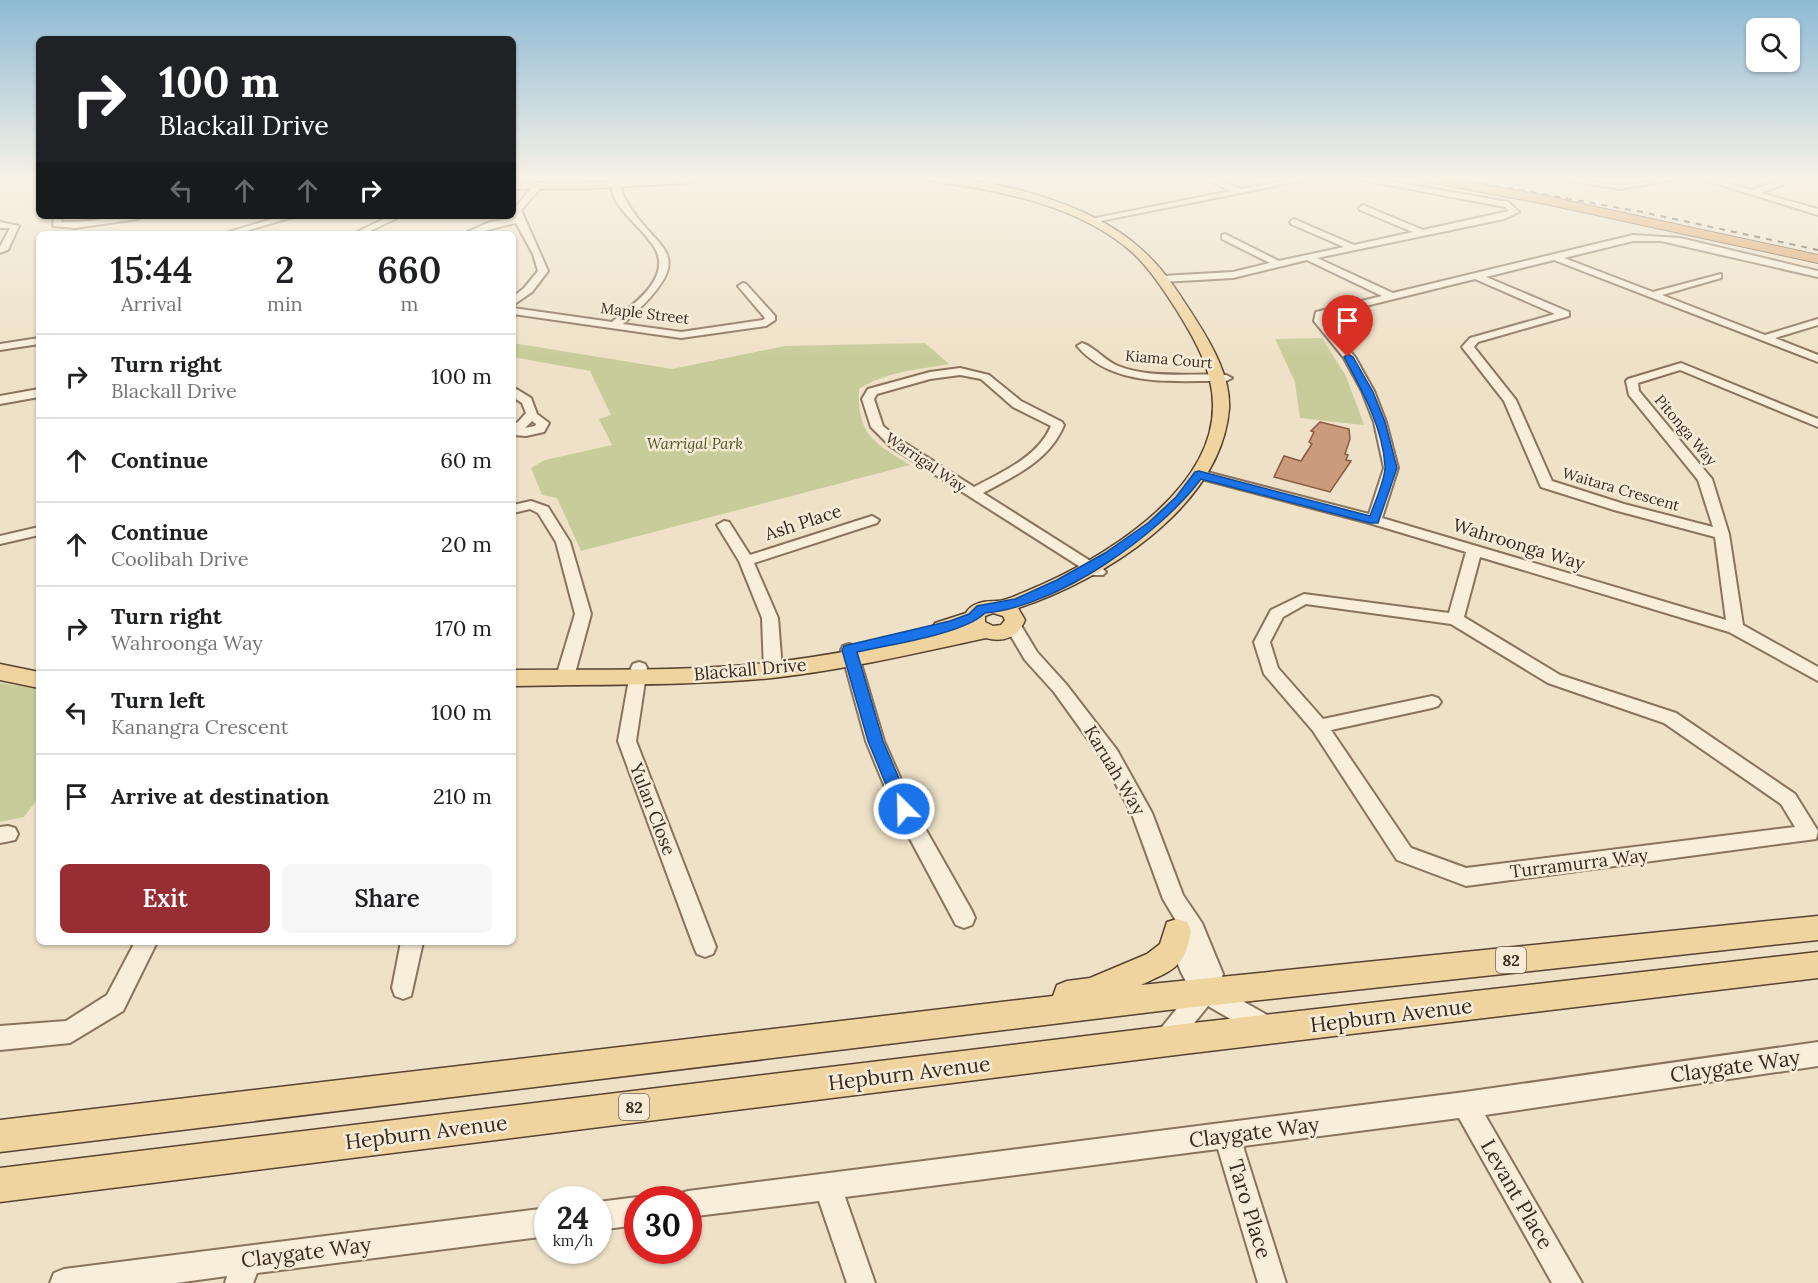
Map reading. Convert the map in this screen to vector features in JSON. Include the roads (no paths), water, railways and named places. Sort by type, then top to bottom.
[{"type":"highway","points":[[1713,237],[1818,261]]},
{"type":"main road","points":[[997,623],[1032,608],[1158,533],[1192,500],[1224,442],[1229,423],[1229,393],[1221,378],[1204,330],[1137,245],[1123,237]]},
{"type":"main road","name":"Blackall Drive","points":[[516,669],[638,673],[773,665],[943,637],[997,623]]},
{"type":"main road","points":[[0,661],[36,675]]},
{"type":"main road","points":[[0,672],[36,676]]},
{"type":"main road","name":"Blackall Drive","points":[[516,678],[566,672]]},
{"type":"main road","name":"82","points":[[0,1136],[1205,992],[1818,928]]},
{"type":"main road","points":[[953,1022],[999,1003],[1090,992],[1129,977],[1157,963],[1173,951],[1177,931]]},
{"type":"main road","name":"Hepburn Avenue","points":[[0,1185],[1269,1029],[1818,965]]},
{"type":"street","points":[[0,250],[5,248],[10,237]]},
{"type":"street","points":[[516,300],[528,290],[543,271],[540,254],[529,237]]},
{"type":"street","points":[[615,325],[649,294],[662,278],[664,263],[662,252],[649,237]]},
{"type":"street","points":[[1225,237],[1280,265]]},
{"type":"street","points":[[1329,237],[1352,247]]},
{"type":"street","points":[[1166,279],[1222,277],[1398,237]]},
{"type":"street","points":[[1374,520],[1391,468],[1380,422],[1368,392],[1348,357],[1319,321],[1320,314],[1633,238],[1661,238],[1733,252],[1818,274]]},
{"type":"street","points":[[1308,256],[1391,296]]},
{"type":"street","points":[[1554,257],[1818,359]]},
{"type":"street","name":"Waitara Crescent","points":[[1476,276],[1565,314],[1474,340],[1468,347],[1510,400],[1546,484],[1619,507],[1722,534]]},
{"type":"street","points":[[1652,295],[1718,276]]},
{"type":"street","name":"Maple Street","points":[[516,311],[681,335],[766,323],[771,318],[743,286]]},
{"type":"street","points":[[1765,339],[1818,322]]},
{"type":"street","points":[[0,347],[36,341]]},
{"type":"street","name":"Kiama Court","points":[[1082,346],[1106,364],[1122,371],[1221,378]]},
{"type":"street","name":"Pitonga Way","points":[[1735,628],[1722,534],[1705,478],[1633,392],[1632,381],[1681,366],[1818,423]]},
{"type":"street","name":"Warrigal Way","points":[[973,493],[1022,466],[1056,435],[1058,425],[1045,415],[1018,405],[987,378],[972,371],[912,381],[872,392],[868,399],[876,427],[895,443],[973,493],[1094,570]]},
{"type":"street","points":[[0,400],[36,394]]},
{"type":"street","points":[[516,394],[527,401],[531,416],[543,423],[540,429],[526,432],[516,430]]},
{"type":"street","name":"Wahroonga Way","points":[[1204,476],[1374,520],[1735,628],[1818,675]]},
{"type":"street","points":[[516,508],[531,505],[543,510],[562,542],[583,614],[566,672]]},
{"type":"street","name":"Ash Place","points":[[746,561],[872,520]]},
{"type":"street","points":[[724,525],[746,561],[770,618],[773,665]]},
{"type":"street","points":[[0,540],[36,532]]},
{"type":"street","points":[[1455,619],[1474,551]]},
{"type":"street","name":"Turramurra Way","points":[[1304,598],[1455,619],[1554,679],[1670,718],[1788,799],[1809,833],[1466,877],[1404,854],[1319,726],[1270,670],[1262,642],[1277,614],[1304,598]]},
{"type":"street","name":"Karuah Way","points":[[997,623],[1060,688],[1110,755],[1142,813],[1174,899],[1194,930],[1212,974],[1205,992]]},
{"type":"street","points":[[850,654],[875,741],[900,799],[964,918]]},
{"type":"street","name":"Yulan Close","points":[[638,673],[627,741],[705,947]]},
{"type":"street","points":[[1319,726],[1432,702]]},
{"type":"street","name":"Karuah Way","points":[[1174,899],[1177,931],[1192,972],[1205,992],[1269,1029]]},
{"type":"street","points":[[0,1038],[70,1032],[115,1003],[144,945]]},
{"type":"street","points":[[403,988],[411,945]]},
{"type":"street","points":[[1164,1042],[1205,992]]},
{"type":"street","name":"Claygate Way","points":[[702,1202],[1466,1105],[1818,1054]]},
{"type":"street","name":"Levant Place","points":[[1466,1105],[1568,1283]]},
{"type":"street","name":"Taro Place","points":[[1227,1136],[1272,1283]]},
{"type":"street","points":[[828,1187],[861,1283]]},
{"type":"street","name":"Claygate Way","points":[[64,1283],[244,1271],[534,1224]]},
{"type":"railway","points":[[1757,237],[1818,250]]},
{"type":"park label","name":"Warrigal Park","points":[[695,443]]}]
